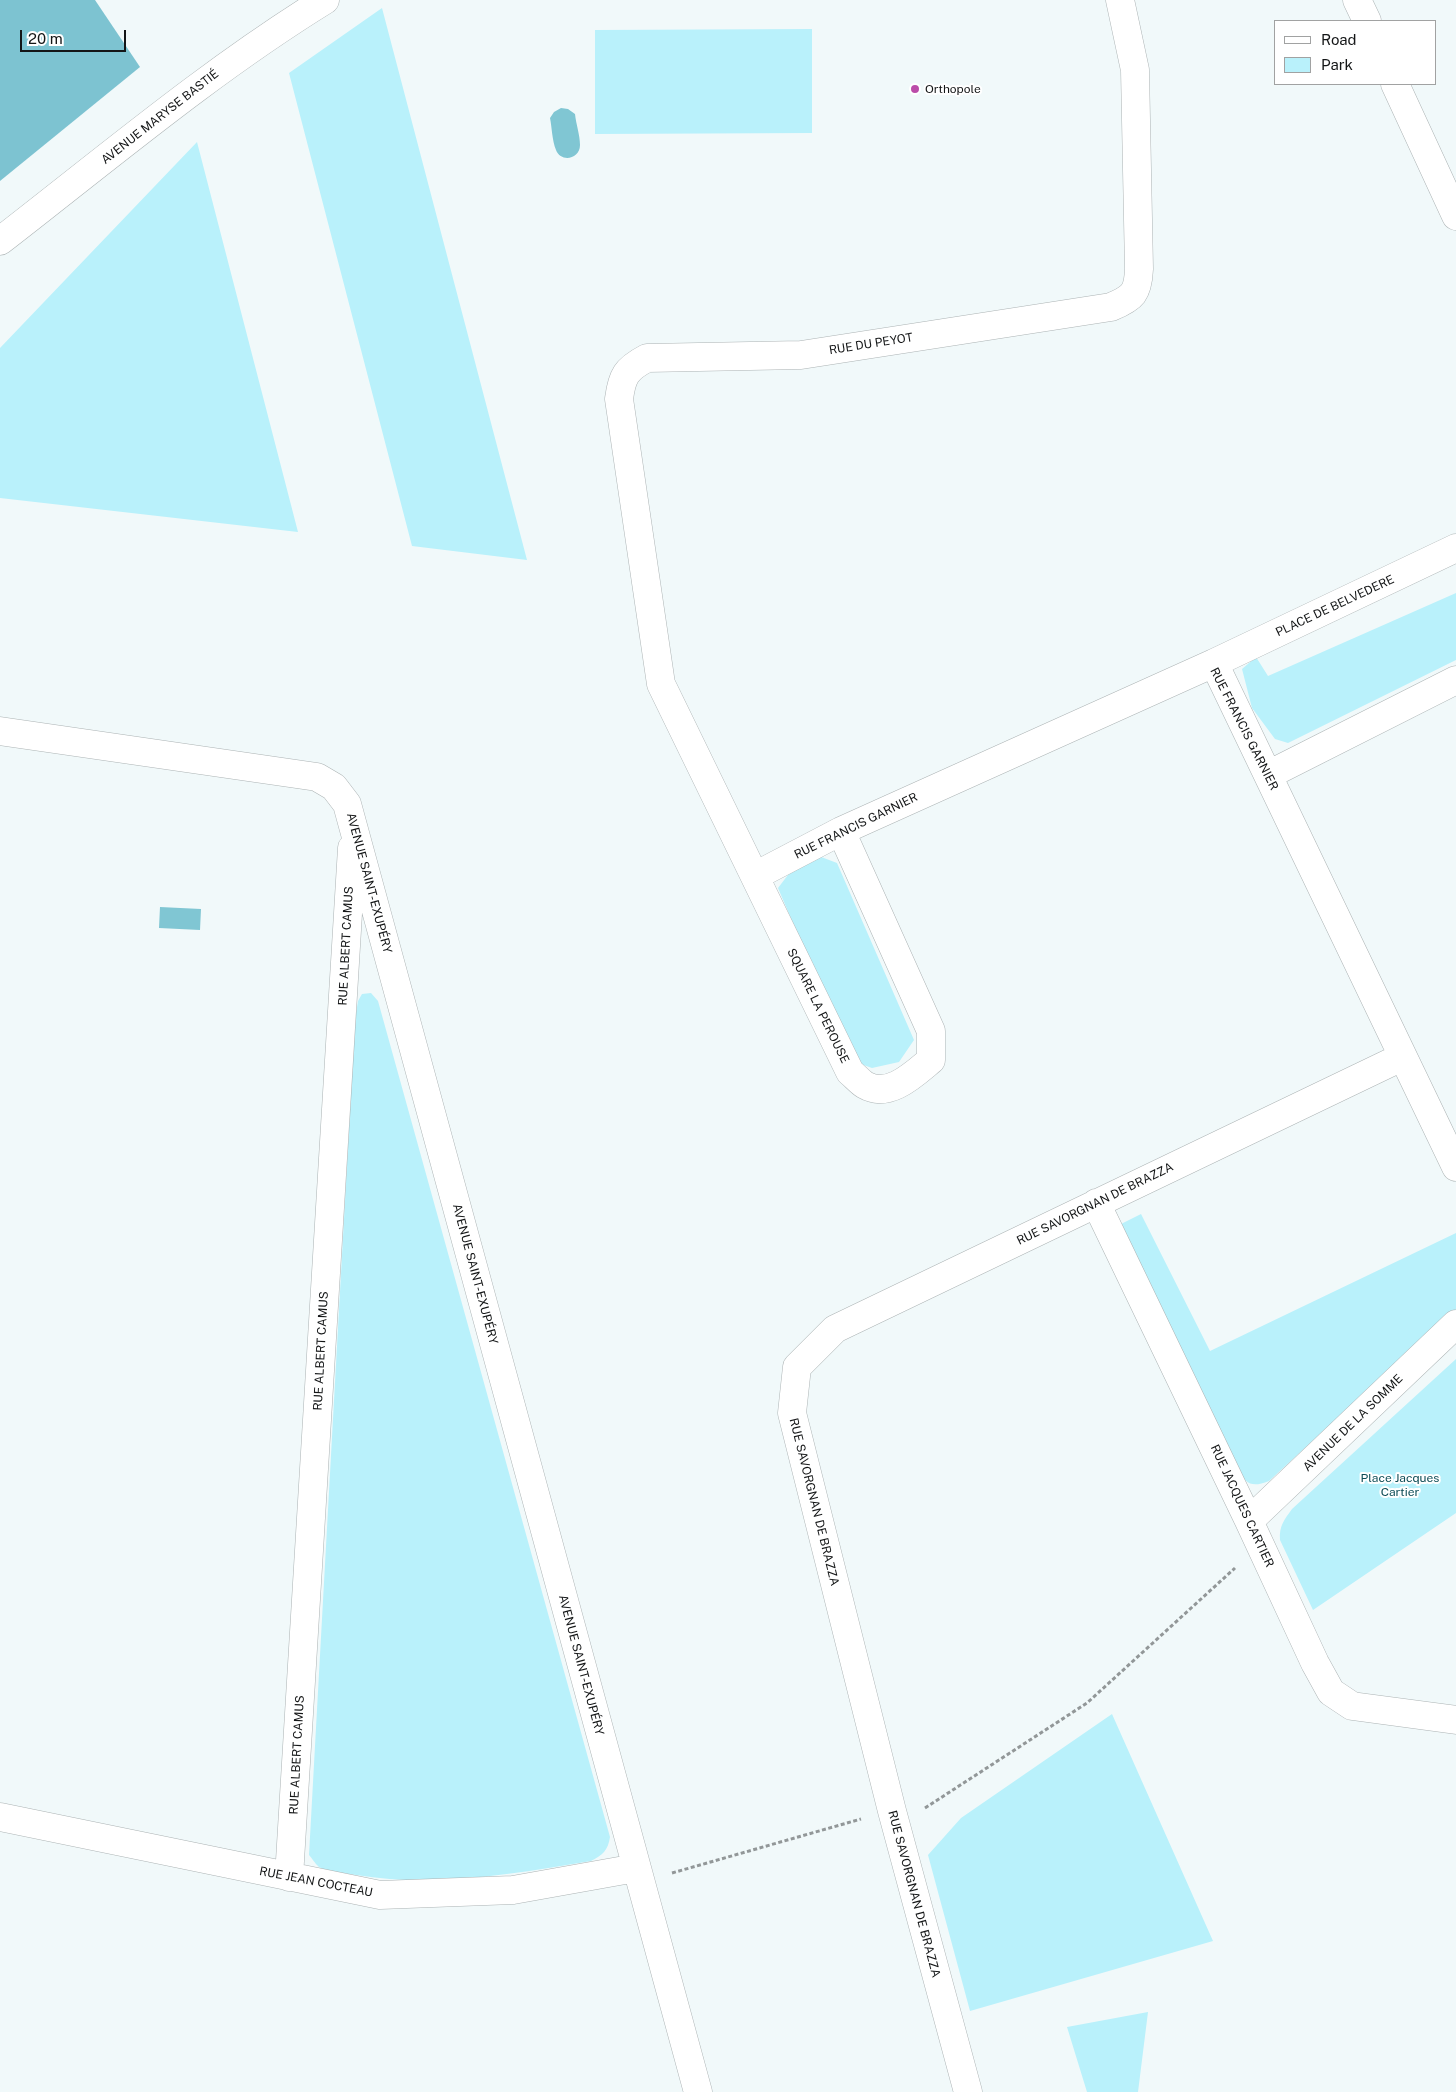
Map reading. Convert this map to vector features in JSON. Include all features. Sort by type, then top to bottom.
[{"type":"street","name":"AVENUE MARYSE BASTIÉ","points":[[0,241],[228,64],[285,24],[325,0]]},
{"type":"street","name":"RUE DU PEYOT","points":[[661,684],[619,399],[621,383],[630,367],[647,358],[801,355],[1111,306],[1126,301],[1138,287],[1135,70],[1120,0]]},
{"type":"street","points":[[1357,0],[1367,20]]},
{"type":"street","points":[[1396,85],[1456,216]]},
{"type":"street","name":"PLACE DE BELVEDERE","points":[[1214,663],[1456,548]]},
{"type":"street","name":"RUE FRANCIS GARNIER","points":[[755,876],[841,830],[1214,663],[1456,1167]]},
{"type":"street","points":[[1268,775],[1456,680]]},
{"type":"street","name":"SQUARE LA PEROUSE","points":[[661,684],[850,1072],[866,1085],[881,1090],[906,1081],[931,1060],[931,1031],[841,830]]},
{"type":"street","name":"AVENUE SAINT-EXUPÉRY","points":[[0,731],[317,777],[334,787],[347,804],[698,2092]]},
{"type":"street","name":"RUE ALBERT CAMUS","points":[[289,1877],[353,824]]},
{"type":"street","name":"RUE SAVORGNAN DE BRAZZA","points":[[968,2092],[892,1812],[792,1413],[797,1367],[835,1329],[1402,1056]]},
{"type":"street","name":"RUE JACQUES CARTIER","points":[[1096,1203],[1331,1692],[1352,1706],[1456,1720]]},
{"type":"street","name":"AVENUE DE LA SOMME","points":[[1255,1533],[1456,1324]]},
{"type":"street","name":"RUE JEAN COCTEAU","points":[[0,1816],[380,1895],[513,1890],[636,1868]]},
{"type":"path","points":[[645,1894],[660,1876],[892,1812],[921,1811],[1087,1702],[1172,1627],[1255,1533]]},
{"type":"green space","points":[[382,8],[527,560],[412,546],[289,73]]},
{"type":"green space","points":[[812,29],[812,133],[595,134],[595,30]]},
{"type":"green space","points":[[197,142],[298,532],[0,498],[0,348]]},
{"type":"green space","points":[[1456,593],[1456,660],[1288,743],[1275,739],[1252,708],[1242,669],[1256,657],[1268,676]]},
{"type":"green space","points":[[816,855],[837,863],[914,1040],[899,1062],[872,1068],[852,1061],[778,888],[794,867]]},
{"type":"green space","points":[[371,993],[378,1001],[610,1837],[604,1852],[591,1861],[503,1875],[445,1880],[415,1880],[386,1879],[332,1872],[319,1867],[309,1855],[355,1019],[358,1001],[362,994]]},
{"type":"green space","points":[[1141,1214],[1210,1351],[1456,1233],[1456,1309],[1269,1481],[1258,1484],[1250,1483],[1236,1469],[1117,1226]]},
{"type":"green space","name":"Place Jacques Cartier","points":[[1456,1359],[1456,1513],[1313,1610],[1280,1540],[1280,1531],[1284,1520],[1292,1509]]},
{"type":"green space","points":[[1112,1714],[1213,1941],[970,2011],[928,1855],[961,1818]]},
{"type":"green space","points":[[1148,2012],[1138,2092],[1087,2092],[1067,2027]]},
{"type":"shaded area","points":[[0,0],[95,0],[140,67],[0,181]]},
{"type":"shaded area","points":[[561,108],[568,109],[575,114],[579,133],[579,150],[577,154],[570,158],[562,157],[558,154],[553,138],[550,118],[554,112]]},
{"type":"shaded area","points":[[160,907],[201,909],[200,930],[159,928]]},
{"type":"place","name":"Orthopole","points":[[915,89]]}]
